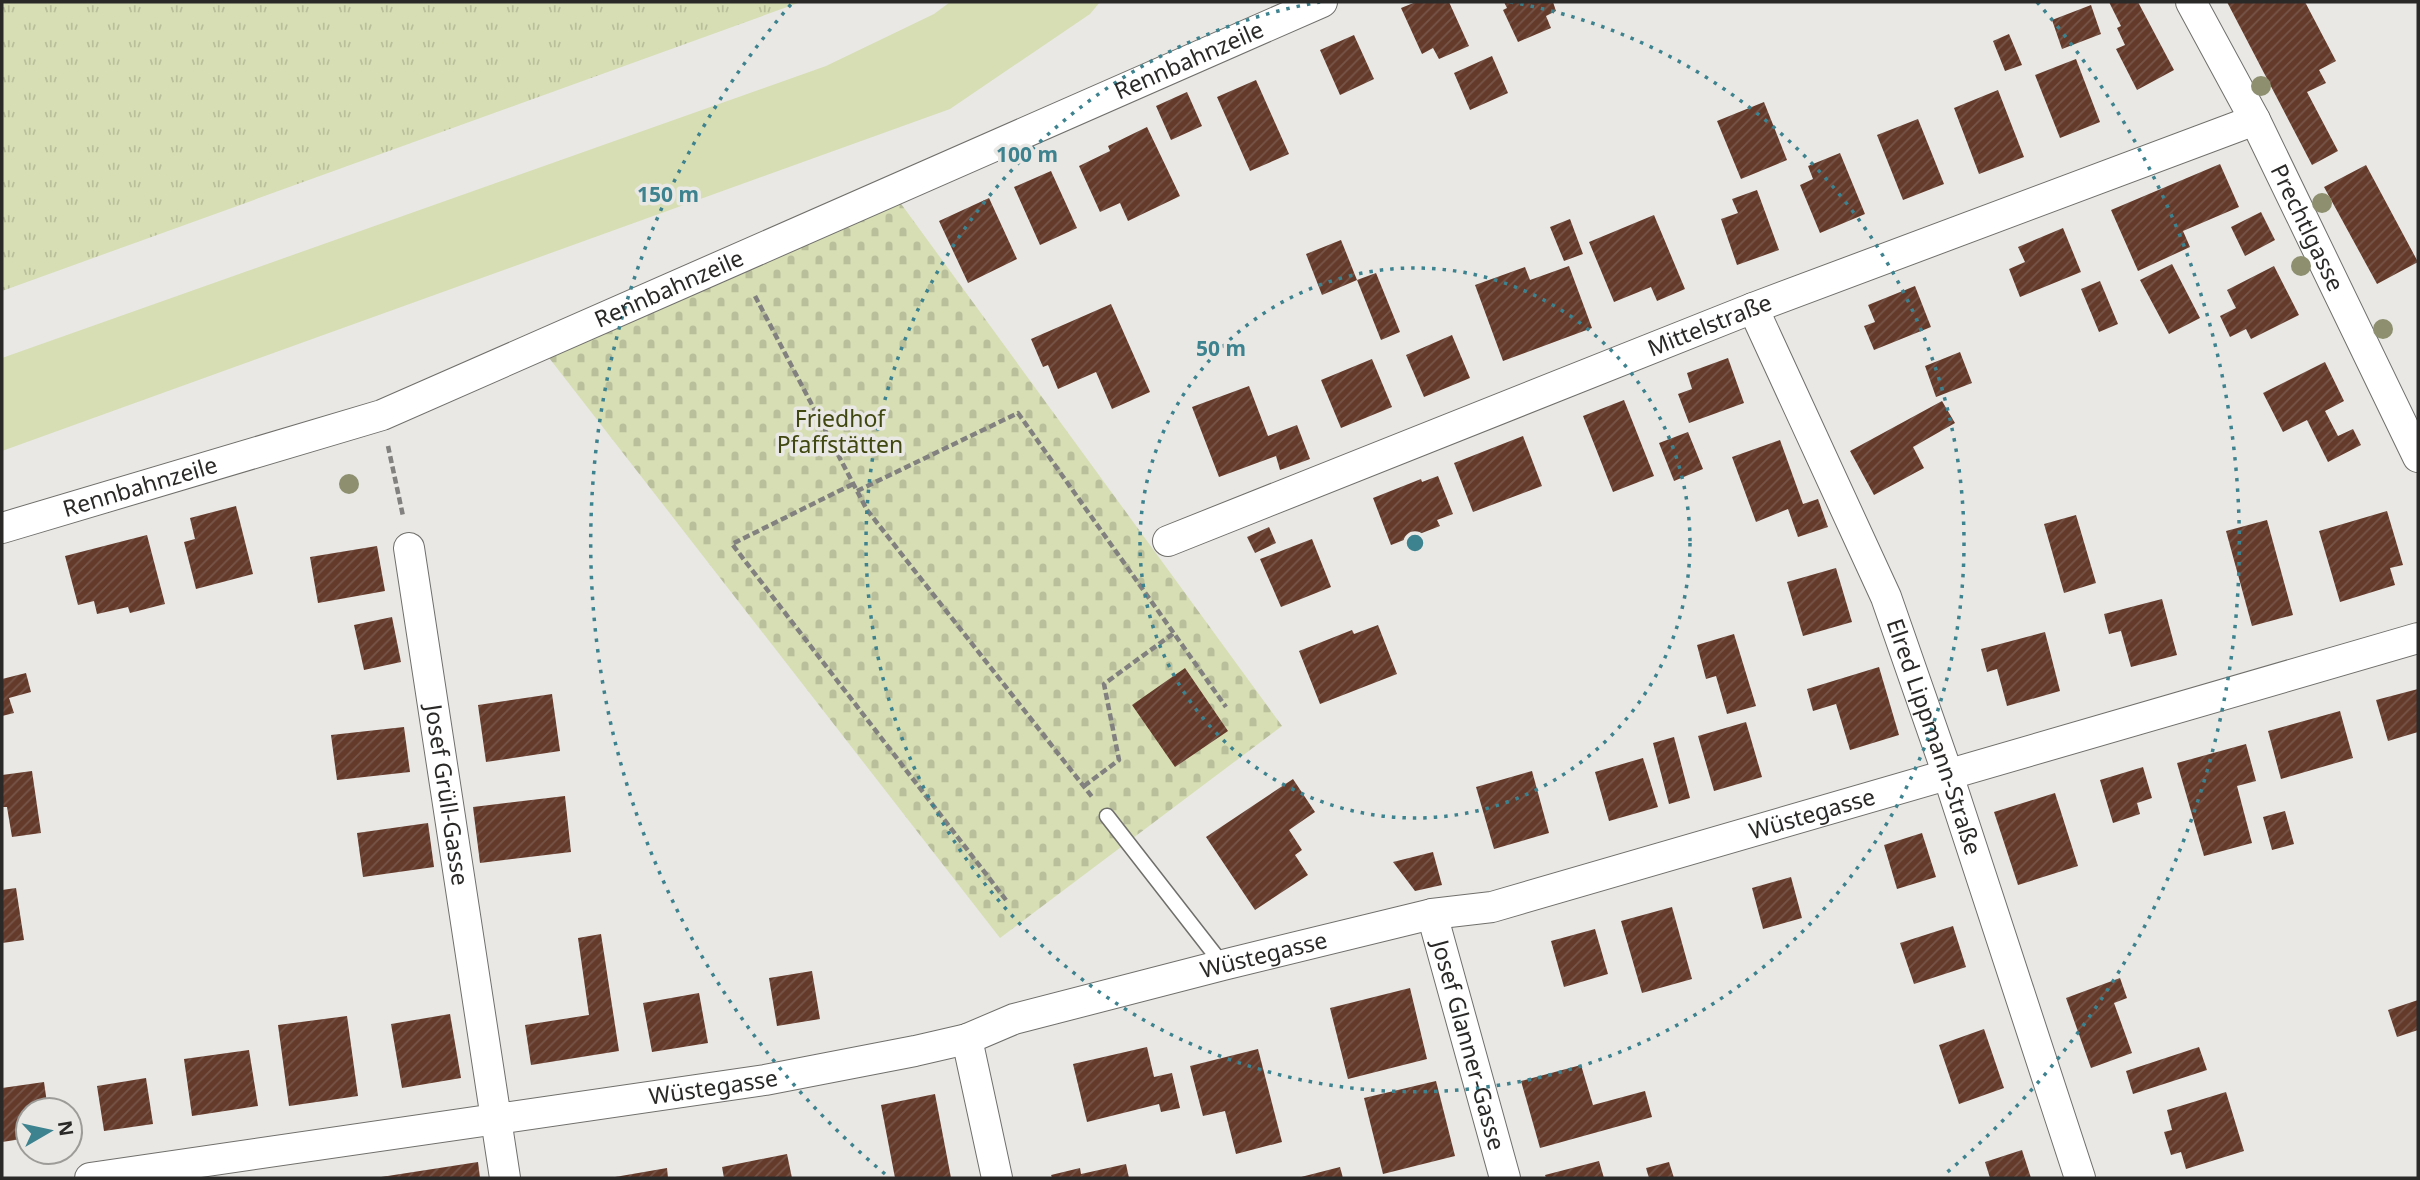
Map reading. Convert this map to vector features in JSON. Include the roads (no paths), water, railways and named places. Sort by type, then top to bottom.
[{"type":"street","name":"Rennbahnzeile","points":[[2,528],[382,415],[1322,2]]},
{"type":"street","name":"Prechtlgasse","points":[[2190,2],[2255,120],[2418,457]]},
{"type":"street","name":"Mittelstraße","points":[[1168,541],[1753,308],[2255,120]]},
{"type":"street","name":"Elred Lippmann-Straße","points":[[1753,308],[1886,597],[1947,772],[2080,1178]]},
{"type":"street","name":"Josef Grüll-Gasse","points":[[409,548],[505,1178]]},
{"type":"street","name":"Wüstegasse","points":[[90,1178],[765,1080],[967,1040],[1014,1019],[1223,965],[1432,914],[1492,906],[1877,796],[1947,772],[2418,638]]},
{"type":"street","name":"Josef Glanner-Gasse","points":[[1432,914],[1504,1178]]},
{"type":"street","points":[[967,1040],[997,1178]]},
{"type":"lane","points":[[1107,816],[1223,965]]},
{"type":"park label","name":"Friedhof Pfaffstätten","points":[[840,432]]}]
